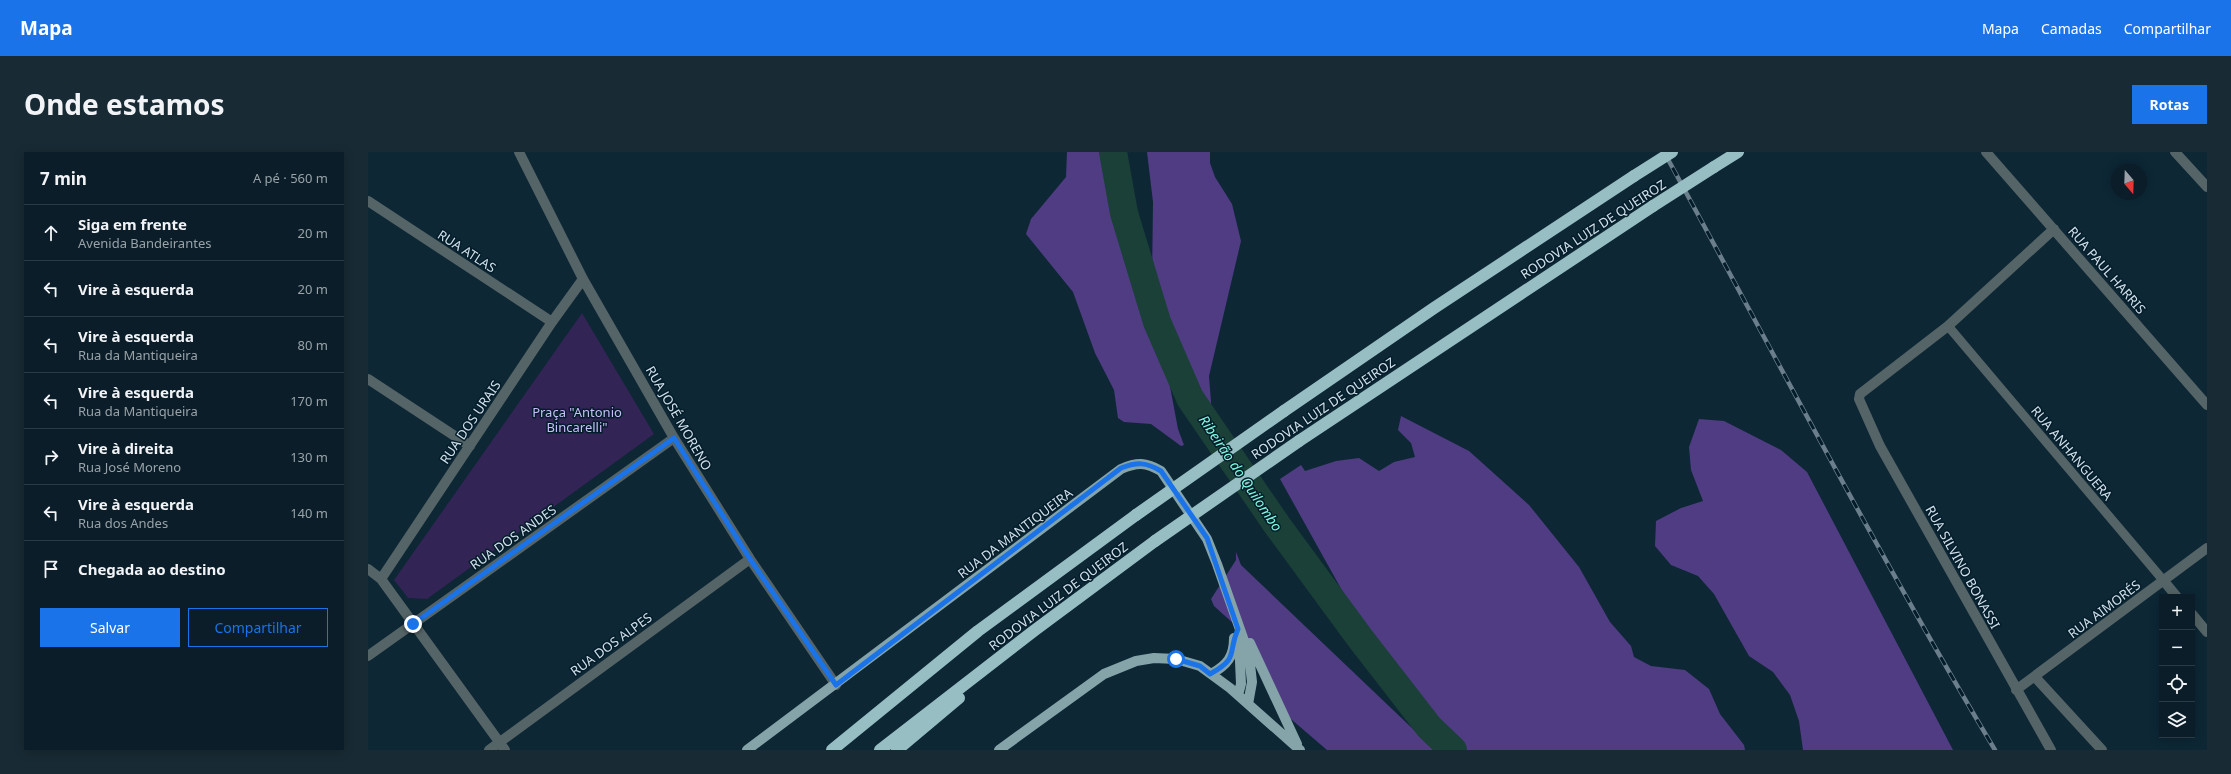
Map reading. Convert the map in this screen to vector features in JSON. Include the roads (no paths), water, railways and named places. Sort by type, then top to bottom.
[{"type":"highway","name":"RODOVIA LUIZ DE QUEIROZ","points":[[832,750],[978,631],[1136,515],[1434,308],[1672,152]]},
{"type":"highway","name":"RODOVIA LUIZ DE QUEIROZ","points":[[880,750],[1016,645],[1155,541],[1299,440],[1653,206],[1738,152]]},
{"type":"highway","points":[[897,750],[940,715],[1016,645]]},
{"type":"main road","name":"RUA DA MANTIQUEIRA","points":[[747,750],[836,685],[1121,468],[1135,463],[1150,464],[1161,471],[1207,538],[1249,655],[1252,671],[1252,688],[1248,704]]},
{"type":"main road","name":"RUA DA MANTIQUEIRA","points":[[1238,695],[1241,684],[1239,630]]},
{"type":"main road","points":[[1210,674],[1225,666],[1230,660],[1234,638],[1239,630],[1248,638],[1277,704],[1300,750]]},
{"type":"main road","points":[[999,750],[1104,674],[1136,661],[1154,658],[1176,659],[1200,666],[1238,695],[1300,750]]},
{"type":"street","name":"RUA JOSÉ MORENO","points":[[519,152],[583,279],[674,438],[750,559],[836,685]]},
{"type":"street","name":"RUA PAUL HARRIS","points":[[1986,152],[2207,405]]},
{"type":"street","points":[[2176,152],[2207,187]]},
{"type":"street","name":"RUA ATLAS","points":[[368,201],[552,322]]},
{"type":"street","points":[[1948,326],[2054,229]]},
{"type":"street","name":"RUA DOS URAIS","points":[[381,580],[552,322],[583,279]]},
{"type":"street","name":"RUA SILVINO BONASSI","points":[[1948,326],[1860,394],[1860,402],[1880,446],[2051,750]]},
{"type":"street","points":[[368,379],[470,446]]},
{"type":"street","name":"RUA DOS ANDES","points":[[368,656],[674,438]]},
{"type":"street","name":"RUA AIMORÉS","points":[[2016,690],[2207,548]]},
{"type":"street","name":"RUA DOS ALPES","points":[[488,750],[502,746],[750,559]]},
{"type":"street","points":[[368,569],[381,580],[502,746]]},
{"type":"street","name":"RUA ANHANGUERA","points":[[2163,580],[2175,594]]},
{"type":"street","points":[[2195,618],[2207,632]]},
{"type":"street","points":[[2035,677],[2102,750]]},
{"type":"lane","name":"RUA ANHANGUERA","points":[[1948,326],[2163,580]]},
{"type":"waterway","name":"Ribeirão do Quilombo","points":[[1113,152],[1124,213],[1157,322],[1190,398],[1277,525],[1360,638],[1429,727],[1453,750]]},
{"type":"railway","points":[[1664,152],[1909,602],[1995,750]]},
{"type":"park label","name":"Praça \"Antonio Bincarelli\"","points":[[577,420]]}]
